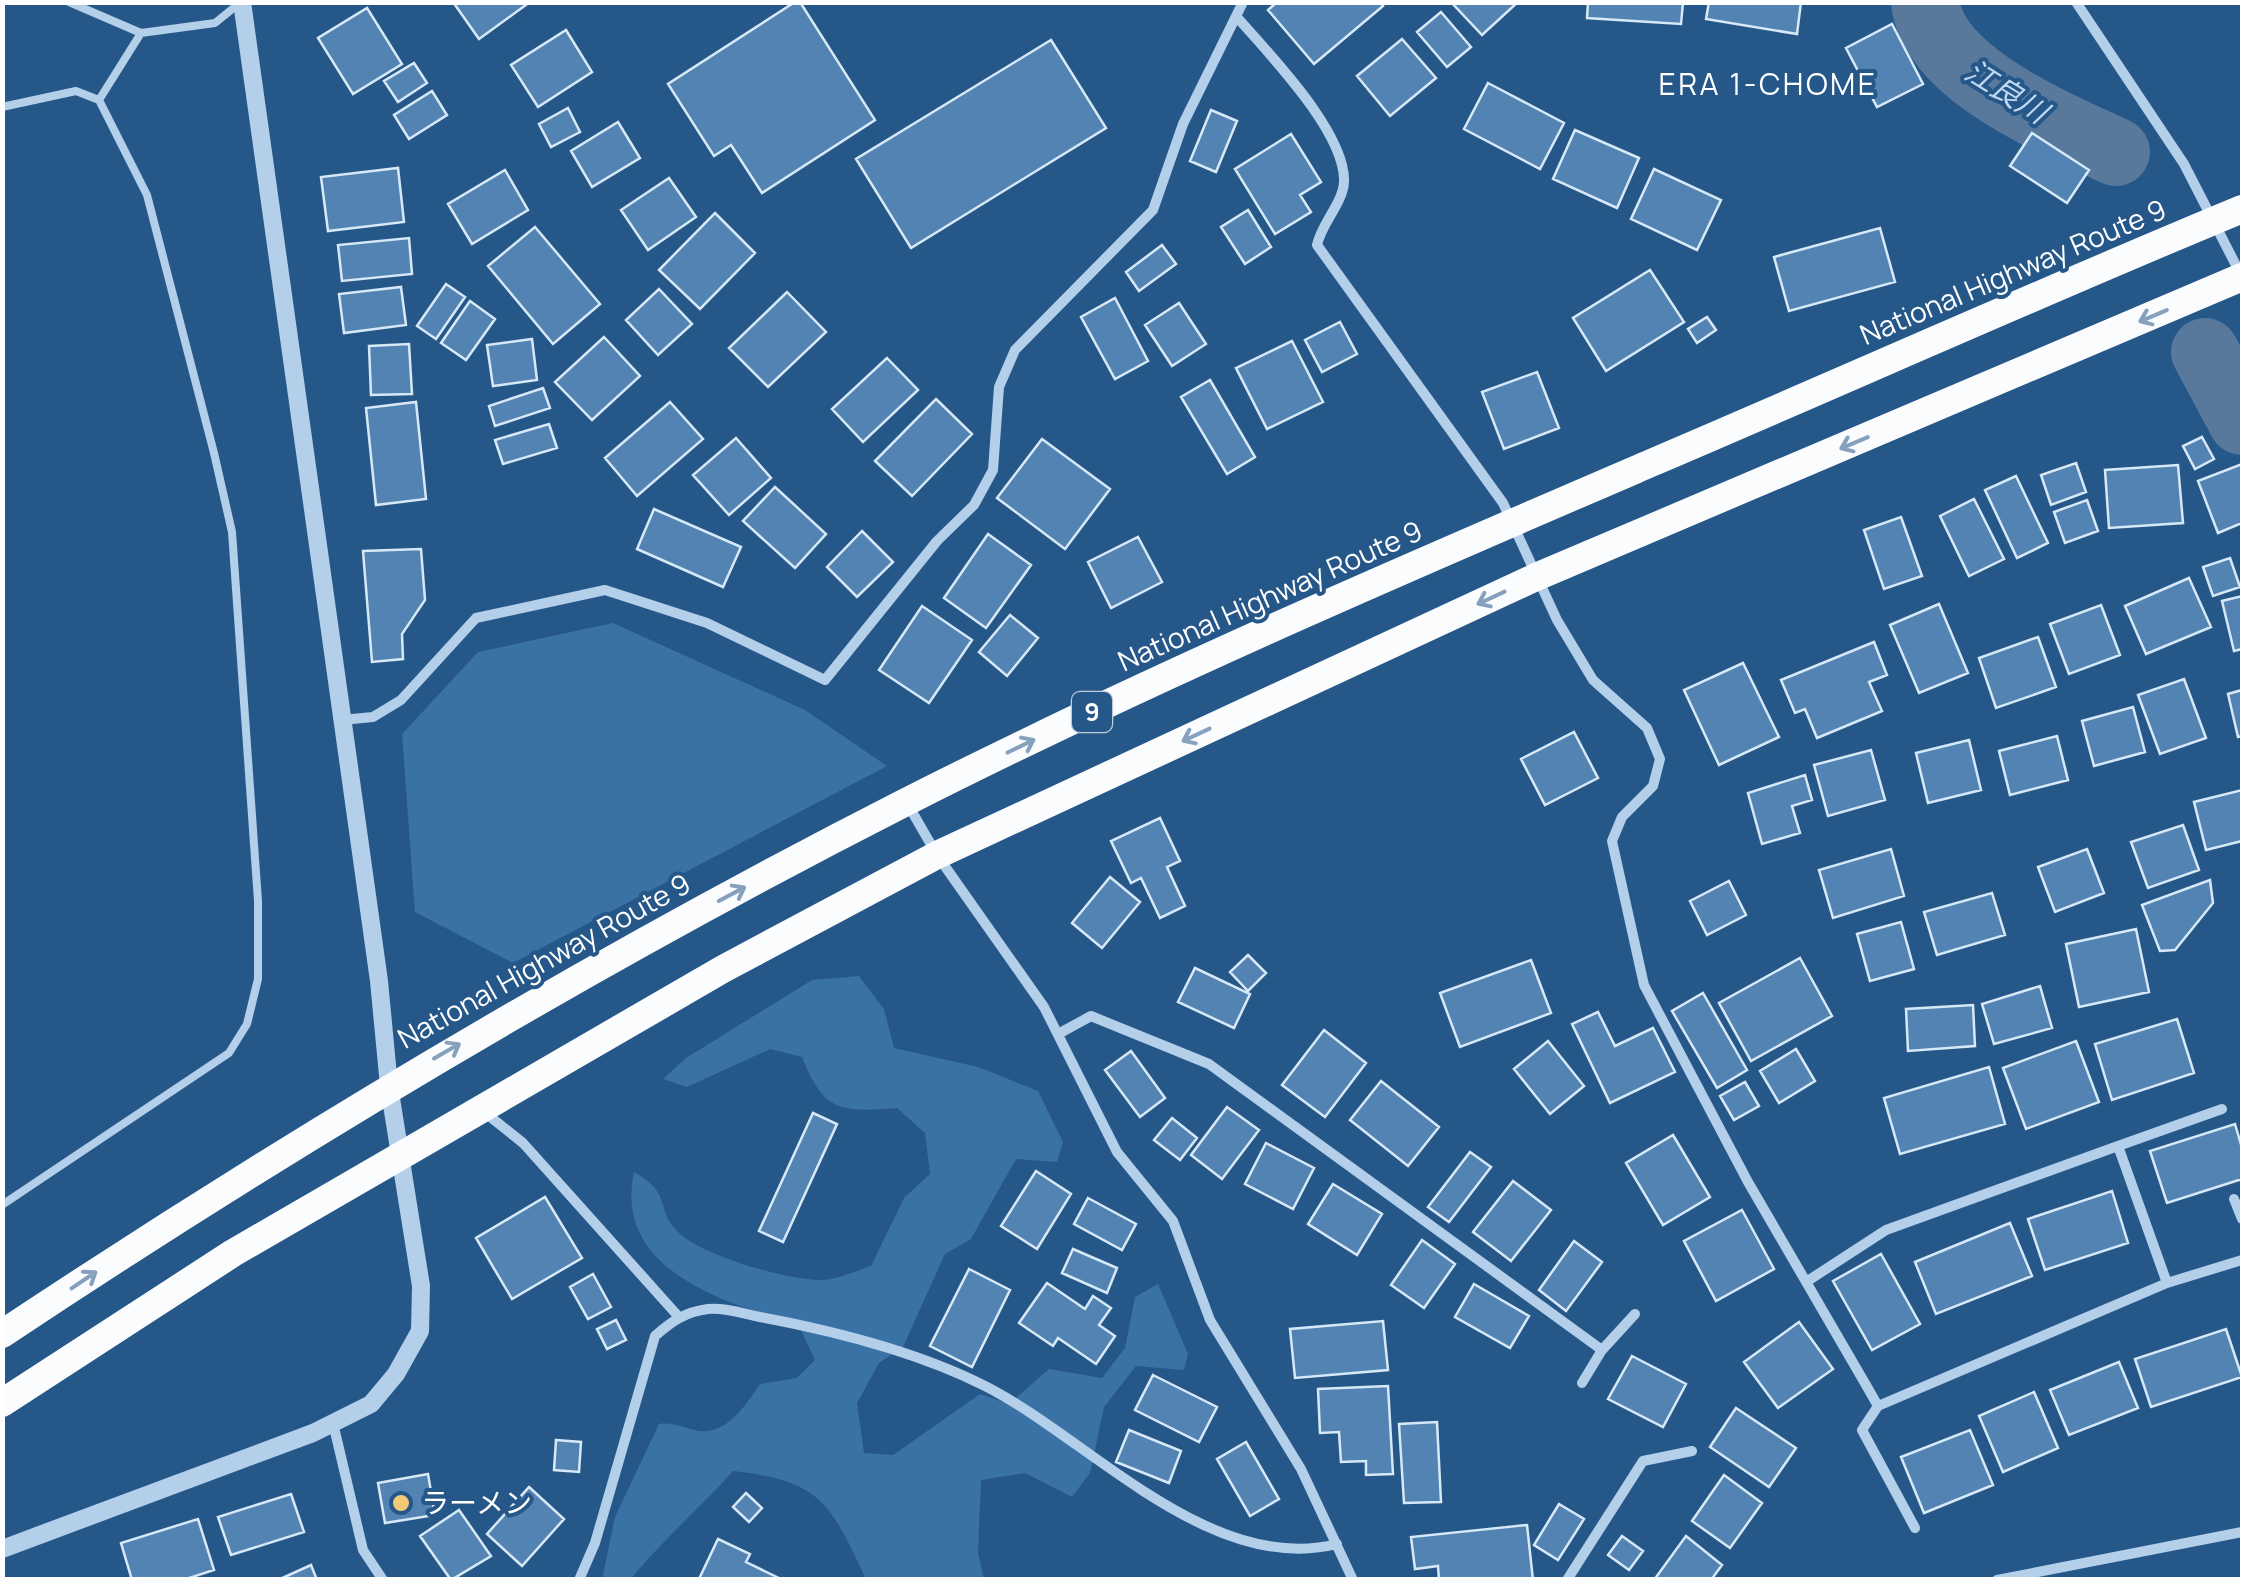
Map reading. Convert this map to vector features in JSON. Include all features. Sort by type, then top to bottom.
[{"type":"highway","name":"National Highway Route 9","points":[[2,1334],[218,1191],[389,1086],[662,930],[906,802],[1112,703],[1513,523],[2242,209]]},
{"type":"highway","name":"9","points":[[2,1402],[233,1253],[400,1160],[723,968],[937,856],[1536,578],[2242,278]]},
{"type":"street","points":[[2,1549],[333,1423],[371,1404],[396,1374],[420,1331],[421,1286],[389,1086],[379,981],[242,2]]},
{"type":"street","points":[[342,720],[373,716],[401,700],[476,618],[605,590],[708,623],[825,680],[937,541],[974,504],[992,470],[999,387],[1015,350],[1153,210],[1183,124],[1243,2]]},
{"type":"street","points":[[2076,2],[2184,164],[2242,278]]},
{"type":"street","points":[[1236,16],[1286,74],[1340,154],[1344,186],[1320,231],[1317,245],[1513,523],[1536,578],[1594,680],[1647,728],[1660,760],[1653,786],[1622,816],[1612,841],[1644,985],[1878,1406]]},
{"type":"street","points":[[906,802],[937,856],[1044,1007],[1117,1152],[1173,1221],[1210,1320],[1301,1468],[1354,1580]]},
{"type":"street","points":[[1058,1034],[1091,1016],[1209,1064],[1602,1350]]},
{"type":"street","points":[[1806,1282],[1886,1230],[2222,1109]]},
{"type":"street","points":[[483,1111],[523,1144],[678,1316]]},
{"type":"street","points":[[2118,1146],[2167,1282]]},
{"type":"street","points":[[2234,1198],[2242,1219]]},
{"type":"street","points":[[1915,1528],[1862,1430],[1878,1406],[2167,1282],[2242,1260]]},
{"type":"street","points":[[579,1580],[595,1544],[655,1336],[678,1316],[712,1308],[837,1332],[986,1386],[1120,1476],[1208,1526],[1311,1550],[1336,1544]]},
{"type":"street","points":[[1582,1383],[1602,1350],[1635,1314]]},
{"type":"street","points":[[333,1423],[363,1550],[383,1580]]},
{"type":"street","points":[[1567,1580],[1643,1461],[1692,1451]]},
{"type":"street","points":[[1997,1580],[2242,1532]]},
{"type":"lane","points":[[69,2],[141,33],[215,23],[242,2]]},
{"type":"lane","points":[[99,100],[141,33]]},
{"type":"lane","points":[[2,108],[76,91],[99,100],[147,194],[232,532],[258,900],[258,979],[246,1024],[229,1053],[2,1205]]},
{"type":"shaded area","points":[[613,623],[805,710],[887,766],[513,963],[415,912],[402,734],[478,652]]},
{"type":"shaded area","points":[[859,976],[884,1009],[894,1048],[978,1067],[1038,1091],[1063,1142],[1057,1162],[1016,1159],[971,1239],[945,1254],[903,1347],[879,1363],[857,1403],[864,1453],[893,1455],[980,1394],[1009,1404],[1049,1369],[1102,1378],[1125,1348],[1135,1297],[1158,1284],[1188,1354],[1184,1370],[1136,1366],[1104,1407],[1090,1473],[1072,1497],[1025,1473],[981,1480],[978,1553],[984,1579],[866,1579],[843,1531],[819,1500],[786,1481],[733,1471],[631,1579],[602,1580],[615,1517],[659,1424],[698,1431],[718,1428],[735,1416],[760,1384],[797,1378],[815,1360],[799,1326],[709,1293],[657,1258],[641,1234],[632,1206],[634,1172],[654,1187],[671,1224],[690,1241],[745,1265],[818,1280],[871,1266],[904,1198],[930,1174],[925,1133],[897,1108],[862,1110],[827,1099],[802,1057],[770,1049],[687,1087],[663,1079],[686,1058],[812,980]]},
{"type":"building","points":[[453,2],[530,2],[479,39]]},
{"type":"building","points":[[800,2],[875,120],[762,193],[731,145],[714,156],[668,84]]},
{"type":"building","points":[[1277,2],[1380,2],[1383,6],[1314,64],[1268,10]]},
{"type":"building","points":[[1451,2],[1518,2],[1482,35]]},
{"type":"building","points":[[1588,2],[1683,2],[1681,24],[1587,18]]},
{"type":"building","points":[[1709,2],[1801,2],[1797,34],[1706,19]]},
{"type":"building","points":[[367,8],[402,64],[353,94],[318,38]]},
{"type":"building","points":[[1441,12],[1471,47],[1447,67],[1417,32]]},
{"type":"building","points":[[1892,24],[1923,84],[1877,107],[1846,48]]},
{"type":"building","points":[[566,30],[592,72],[538,107],[511,65]]},
{"type":"building","points":[[1402,39],[1436,78],[1390,116],[1357,76]]},
{"type":"building","points":[[1051,40],[1106,128],[911,248],[856,159]]},
{"type":"building","points":[[414,63],[427,83],[398,102],[384,81]]},
{"type":"building","points":[[1488,83],[1564,123],[1540,169],[1464,129]]},
{"type":"building","points":[[432,91],[447,115],[409,139],[394,115]]},
{"type":"building","points":[[568,108],[580,132],[551,147],[539,124]]},
{"type":"building","points":[[1211,110],[1237,121],[1216,172],[1190,161]]},
{"type":"building","points":[[618,122],[640,158],[592,187],[571,151]]},
{"type":"building","points":[[1575,130],[1639,158],[1617,208],[1553,179]]},
{"type":"building","points":[[2032,133],[2089,170],[2067,203],[2010,166]]},
{"type":"building","points":[[1291,134],[1321,182],[1300,195],[1311,212],[1275,234],[1235,169]]},
{"type":"building","points":[[398,168],[404,222],[328,231],[321,177]]},
{"type":"building","points":[[1654,169],[1721,200],[1697,250],[1631,219]]},
{"type":"building","points":[[505,170],[528,210],[472,244],[448,204]]},
{"type":"building","points":[[669,178],[696,217],[648,250],[621,210]]},
{"type":"building","points":[[1248,210],[1271,247],[1245,264],[1221,227]]},
{"type":"building","points":[[715,213],[755,253],[700,309],[659,270]]},
{"type":"building","points":[[535,227],[600,304],[553,344],[488,266]]},
{"type":"building","points":[[1880,228],[1895,282],[1789,311],[1774,257]]},
{"type":"building","points":[[409,238],[412,274],[342,281],[338,245]]},
{"type":"building","points":[[1162,245],[1176,264],[1139,291],[1126,272]]},
{"type":"building","points":[[1650,270],[1684,322],[1606,371],[1573,318]]},
{"type":"building","points":[[446,284],[465,297],[436,339],[417,326]]},
{"type":"building","points":[[401,287],[406,325],[344,333],[339,294]]},
{"type":"building","points":[[659,289],[692,324],[658,355],[626,320]]},
{"type":"building","points":[[787,292],[826,332],[768,387],[729,348]]},
{"type":"building","points":[[1115,298],[1148,361],[1115,379],[1081,317]]},
{"type":"building","points":[[470,301],[495,319],[466,360],[441,343]]},
{"type":"building","points":[[1179,303],[1206,344],[1172,366],[1145,325]]},
{"type":"building","points":[[1707,317],[1716,330],[1697,343],[1688,329]]},
{"type":"building","points":[[1340,322],[1357,354],[1322,372],[1305,340]]},
{"type":"building","points":[[604,337],[640,376],[592,420],[555,382]]},
{"type":"building","points":[[532,339],[537,380],[493,386],[487,345]]},
{"type":"building","points":[[1292,341],[1323,402],[1267,429],[1236,368]]},
{"type":"building","points":[[409,344],[412,394],[371,395],[369,346]]},
{"type":"building","points":[[887,358],[918,390],[863,442],[832,409]]},
{"type":"building","points":[[1537,372],[1559,428],[1504,449],[1482,392]]},
{"type":"building","points":[[1210,380],[1255,457],[1227,474],[1181,397]]},
{"type":"building","points":[[543,388],[550,408],[495,426],[489,406]]},
{"type":"building","points":[[936,399],[972,434],[912,496],[875,461]]},
{"type":"building","points":[[416,402],[426,499],[376,505],[366,408]]},
{"type":"building","points":[[670,402],[703,439],[637,496],[605,458]]},
{"type":"building","points":[[549,424],[557,448],[503,464],[495,440]]},
{"type":"building","points":[[2202,437],[2214,459],[2195,469],[2183,446]]},
{"type":"building","points":[[736,438],[771,478],[729,515],[693,475]]},
{"type":"building","points":[[1042,439],[1110,489],[1065,549],[997,498]]},
{"type":"building","points":[[2076,463],[2086,492],[2051,505],[2041,475]]},
{"type":"building","points":[[2242,464],[2242,523],[2218,533],[2198,481]]},
{"type":"building","points":[[2178,465],[2183,523],[2109,528],[2105,470]]},
{"type":"building","points":[[2016,476],[2048,543],[2017,558],[1985,490]]},
{"type":"building","points":[[775,487],[826,534],[795,568],[743,521]]},
{"type":"building","points":[[1974,499],[2004,559],[1969,576],[1940,516]]},
{"type":"building","points":[[2087,500],[2098,531],[2065,543],[2054,512]]},
{"type":"building","points":[[654,509],[741,547],[723,587],[637,549]]},
{"type":"building","points":[[1901,517],[1922,576],[1884,589],[1864,530]]},
{"type":"building","points":[[862,531],[893,562],[857,597],[827,567]]},
{"type":"building","points":[[988,534],[1031,565],[986,628],[944,598]]},
{"type":"building","points":[[1138,537],[1162,582],[1111,608],[1088,562]]},
{"type":"building","points":[[421,549],[425,600],[402,634],[403,659],[372,662],[363,551]]},
{"type":"building","points":[[2230,558],[2240,587],[2213,596],[2203,567]]},
{"type":"building","points":[[2189,578],[2211,627],[2146,654],[2125,606]]},
{"type":"building","points":[[2242,596],[2242,649],[2234,651],[2222,601]]},
{"type":"building","points":[[1939,604],[1968,673],[1919,693],[1890,625]]},
{"type":"building","points":[[2101,605],[2120,655],[2069,674],[2050,624]]},
{"type":"building","points":[[922,606],[972,640],[929,703],[879,670]]},
{"type":"building","points":[[1010,615],[1038,638],[1007,676],[979,652]]},
{"type":"building","points":[[2038,637],[2056,687],[1996,708],[1979,658]]},
{"type":"building","points":[[1874,642],[1887,675],[1869,682],[1882,711],[1817,738],[1805,709],[1795,713],[1781,680]]},
{"type":"building","points":[[1743,663],[1779,737],[1719,765],[1684,690]]},
{"type":"building","points":[[2184,679],[2206,738],[2160,754],[2138,695]]},
{"type":"building","points":[[2242,690],[2242,736],[2238,737],[2228,694]]},
{"type":"building","points":[[2133,707],[2145,752],[2094,766],[2082,721]]},
{"type":"building","points":[[1574,732],[1598,778],[1545,805],[1521,759]]},
{"type":"building","points":[[2057,736],[2068,780],[2010,795],[1999,751]]},
{"type":"building","points":[[1969,740],[1981,790],[1928,803],[1916,753]]},
{"type":"building","points":[[1871,750],[1885,800],[1828,816],[1814,765]]},
{"type":"building","points":[[1805,775],[1812,800],[1792,806],[1800,833],[1762,844],[1748,793]]},
{"type":"building","points":[[2242,790],[2242,841],[2206,850],[2194,802]]},
{"type":"building","points":[[1160,818],[1180,861],[1167,867],[1185,906],[1160,918],[1141,878],[1131,883],[1111,841]]},
{"type":"building","points":[[2183,825],[2199,870],[2148,888],[2131,842]]},
{"type":"building","points":[[1891,849],[1904,896],[1833,918],[1819,870]]},
{"type":"building","points":[[2087,849],[2104,893],[2055,912],[2038,867]]},
{"type":"building","points":[[1110,877],[1140,902],[1102,948],[1072,923]]},
{"type":"building","points":[[2210,880],[2213,903],[2175,950],[2160,951],[2142,905]]},
{"type":"building","points":[[1729,881],[1746,915],[1707,935],[1690,901]]},
{"type":"building","points":[[1992,893],[2005,935],[1937,955],[1924,912]]},
{"type":"building","points":[[1901,922],[1914,969],[1870,981],[1857,934]]},
{"type":"building","points":[[2136,929],[2149,992],[2079,1007],[2066,944]]},
{"type":"building","points":[[1248,955],[1266,973],[1248,991],[1230,972]]},
{"type":"building","points":[[1800,958],[1832,1016],[1751,1061],[1719,1003]]},
{"type":"building","points":[[1531,960],[1551,1013],[1460,1047],[1440,993]]},
{"type":"building","points":[[1195,968],[1250,994],[1234,1028],[1178,1002]]},
{"type":"building","points":[[2040,986],[2052,1028],[1994,1044],[1982,1004]]},
{"type":"building","points":[[1703,993],[1747,1070],[1717,1088],[1672,1011]]},
{"type":"building","points":[[1973,1005],[1975,1046],[1908,1051],[1906,1009]]},
{"type":"building","points":[[1598,1012],[1615,1046],[1653,1028],[1675,1072],[1610,1103],[1572,1024]]},
{"type":"building","points":[[2177,1019],[2194,1073],[2112,1100],[2095,1044]]},
{"type":"building","points":[[1324,1030],[1366,1063],[1325,1117],[1282,1085]]},
{"type":"building","points":[[1548,1041],[1584,1086],[1550,1114],[1514,1069]]},
{"type":"building","points":[[2076,1041],[2099,1102],[2026,1129],[2003,1068]]},
{"type":"building","points":[[1796,1049],[1815,1081],[1779,1103],[1760,1071]]},
{"type":"building","points":[[1131,1051],[1165,1098],[1140,1117],[1105,1070]]},
{"type":"building","points":[[1989,1067],[2005,1124],[1900,1154],[1884,1098]]},
{"type":"building","points":[[1381,1081],[1439,1127],[1408,1166],[1350,1120]]},
{"type":"building","points":[[1745,1082],[1759,1106],[1734,1120],[1720,1096]]},
{"type":"building","points":[[1227,1107],[1259,1130],[1222,1179],[1191,1155]]},
{"type":"building","points":[[813,1113],[837,1124],[783,1242],[759,1231]]},
{"type":"building","points":[[1172,1118],[1197,1138],[1180,1160],[1154,1140]]},
{"type":"building","points":[[2235,1124],[2242,1148],[2242,1179],[2167,1203],[2150,1151]]},
{"type":"building","points":[[1673,1135],[1710,1197],[1663,1225],[1626,1163]]},
{"type":"building","points":[[1266,1143],[1314,1168],[1293,1209],[1245,1184]]},
{"type":"building","points":[[1470,1152],[1491,1167],[1449,1222],[1428,1207]]},
{"type":"building","points":[[1036,1171],[1071,1194],[1037,1249],[1001,1226]]},
{"type":"building","points":[[1513,1181],[1551,1210],[1511,1261],[1473,1232]]},
{"type":"building","points":[[1333,1184],[1382,1214],[1357,1255],[1308,1224]]},
{"type":"building","points":[[2112,1191],[2128,1243],[2045,1270],[2028,1219]]},
{"type":"building","points":[[545,1197],[582,1258],[512,1299],[476,1238]]},
{"type":"building","points":[[1088,1198],[1136,1224],[1122,1250],[1074,1224]]},
{"type":"building","points":[[1742,1210],[1774,1269],[1716,1301],[1684,1241]]},
{"type":"building","points":[[2010,1223],[2032,1276],[1936,1314],[1915,1262]]},
{"type":"building","points":[[1422,1240],[1455,1264],[1424,1308],[1391,1285]]},
{"type":"building","points":[[1574,1241],[1602,1262],[1566,1311],[1539,1290]]},
{"type":"building","points":[[1073,1249],[1117,1268],[1107,1293],[1062,1273]]},
{"type":"building","points":[[1881,1254],[1920,1324],[1872,1350],[1833,1281]]},
{"type":"building","points":[[969,1269],[1010,1290],[972,1367],[930,1346]]},
{"type":"building","points":[[593,1274],[611,1307],[588,1319],[570,1287]]},
{"type":"building","points":[[1047,1283],[1085,1309],[1093,1296],[1111,1308],[1099,1325],[1115,1336],[1096,1364],[1058,1338],[1053,1346],[1019,1323]]},
{"type":"building","points":[[1474,1284],[1529,1316],[1510,1348],[1455,1317]]},
{"type":"building","points":[[616,1320],[626,1340],[607,1349],[597,1329]]},
{"type":"building","points":[[1383,1321],[1388,1370],[1295,1378],[1290,1329]]},
{"type":"building","points":[[1799,1322],[1833,1369],[1778,1408],[1744,1362]]},
{"type":"building","points":[[2226,1329],[2242,1377],[2151,1407],[2135,1359]]},
{"type":"building","points":[[1632,1356],[1686,1384],[1663,1427],[1608,1399]]},
{"type":"building","points":[[2119,1362],[2138,1408],[2069,1435],[2050,1390]]},
{"type":"building","points":[[1153,1375],[1217,1407],[1199,1442],[1135,1410]]},
{"type":"building","points":[[1388,1386],[1393,1474],[1366,1475],[1366,1461],[1341,1462],[1339,1432],[1320,1433],[1318,1389]]},
{"type":"building","points":[[2034,1392],[2058,1448],[2003,1472],[1979,1416]]},
{"type":"building","points":[[1736,1408],[1796,1448],[1769,1487],[1710,1447]]},
{"type":"building","points":[[1437,1422],[1441,1502],[1404,1503],[1399,1424]]},
{"type":"building","points":[[1129,1430],[1181,1451],[1169,1483],[1116,1462]]},
{"type":"building","points":[[1970,1430],[1993,1485],[1924,1513],[1901,1457]]},
{"type":"building","points":[[556,1440],[581,1442],[579,1472],[554,1470]]},
{"type":"building","points":[[1246,1442],[1279,1499],[1250,1516],[1217,1459]]},
{"type":"building","points":[[428,1474],[435,1515],[385,1523],[378,1483]]},
{"type":"building","points":[[1724,1475],[1762,1503],[1730,1548],[1692,1521]]},
{"type":"building","points":[[529,1487],[564,1519],[522,1566],[487,1534]]},
{"type":"building","points":[[746,1493],[762,1508],[749,1522],[733,1507]]},
{"type":"building","points":[[291,1494],[304,1532],[231,1555],[218,1517]]},
{"type":"building","points":[[1559,1504],[1584,1519],[1558,1560],[1534,1545]]},
{"type":"building","points":[[459,1510],[491,1556],[451,1580],[420,1536]]},
{"type":"building","points":[[198,1519],[214,1570],[183,1580],[132,1580],[121,1543]]},
{"type":"building","points":[[1527,1525],[1533,1580],[1439,1580],[1438,1566],[1415,1569],[1411,1537]]},
{"type":"building","points":[[1622,1536],[1643,1551],[1629,1570],[1608,1555]]},
{"type":"building","points":[[1686,1536],[1722,1565],[1711,1580],[1654,1580]]},
{"type":"building","points":[[718,1539],[750,1554],[746,1562],[783,1580],[699,1579]]},
{"type":"building","points":[[311,1565],[317,1580],[278,1580]]},
{"type":"waterway","name":"江良川","points":[[1925,2],[1933,28],[1950,52],[1974,74],[2032,111],[2116,152]]},
{"type":"waterway","name":"江良川","points":[[2205,352],[2242,421]]},
{"type":"place","name":"ラーメン","points":[[401,1503]]},
{"type":"district","name":"ERA 1-CHOME","points":[[1768,85]]}]
